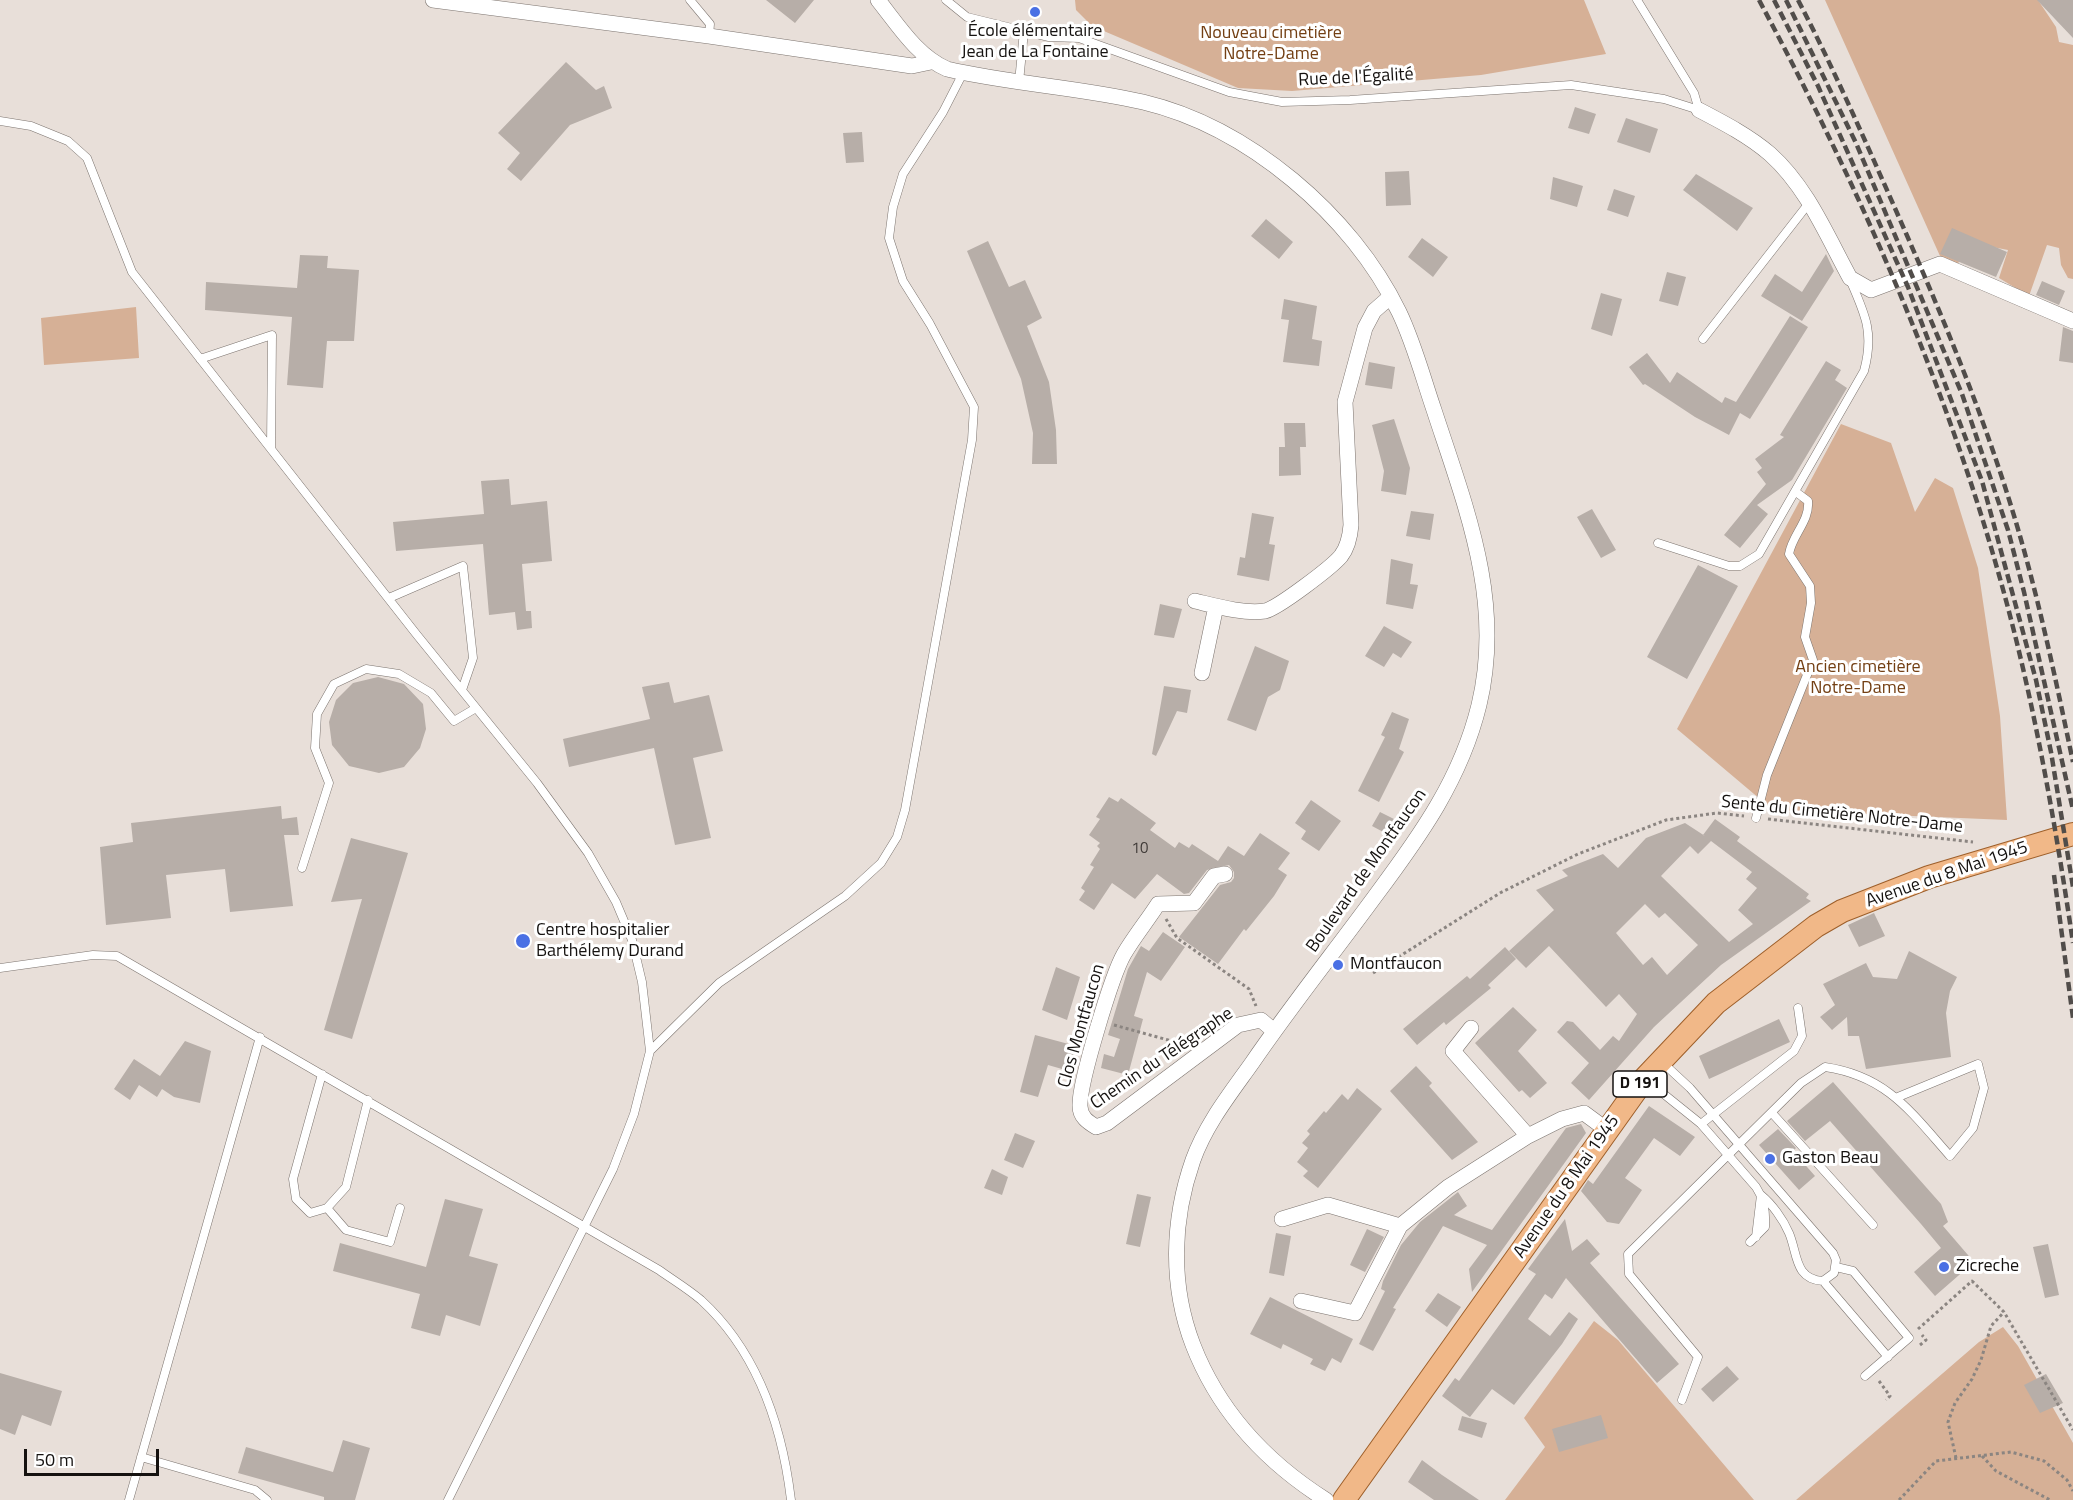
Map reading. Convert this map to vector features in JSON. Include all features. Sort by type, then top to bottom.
[{"type":"main road","name":"Avenue du 8 Mai 1945","points":[[1344,1500],[1644,1078],[1716,1003],[1816,926],[1842,911],[1929,877],[2073,834]]},
{"type":"street","points":[[433,0],[709,36],[912,66],[931,62],[884,2]]},
{"type":"street","name":"Boulevard de Montfaucon","points":[[931,62],[963,73],[1099,93],[1150,104],[1241,143],[1282,172],[1328,213],[1363,252],[1398,310],[1419,363],[1481,561],[1486,606],[1486,652],[1479,703],[1453,778],[1426,828],[1274,1031],[1216,1114],[1194,1158],[1181,1203],[1175,1246],[1178,1292],[1187,1330],[1219,1401],[1250,1438],[1293,1479],[1326,1500]]},
{"type":"street","name":"Rue de l'Égalité","points":[[1700,110],[1735,130],[1770,155],[1809,203],[1850,278]]},
{"type":"street","points":[[1850,278],[1871,290],[1940,264],[2073,321]]},
{"type":"street","points":[[1195,601],[1216,606],[1266,610],[1330,567],[1342,555],[1349,541],[1351,525],[1345,402],[1365,328],[1374,311],[1390,297]]},
{"type":"street","points":[[1202,673],[1216,606]]},
{"type":"street","points":[[1158,904],[1194,903],[1214,876],[1225,874]]},
{"type":"street","name":"Clos Montfaucon","points":[[1080,1106],[1101,1021],[1124,955],[1158,904]]},
{"type":"street","name":"Chemin du Télégraphe","points":[[1080,1106],[1084,1119],[1096,1127],[1107,1123],[1238,1025],[1261,1020],[1274,1031]]},
{"type":"street","points":[[1471,1028],[1453,1051],[1528,1136]]},
{"type":"street","points":[[1300,1301],[1355,1313],[1400,1226],[1448,1187],[1528,1136],[1562,1119],[1584,1113],[1607,1130]]},
{"type":"street","points":[[1282,1219],[1328,1205],[1400,1226]]},
{"type":"lane","points":[[690,0],[710,24],[709,36]]},
{"type":"lane","name":"Rue de l'Égalité","points":[[946,0],[967,17],[1049,37],[1079,38],[1229,92],[1282,102],[1350,100],[1571,85],[1664,99],[1700,110]]},
{"type":"lane","points":[[1637,0],[1694,93],[1700,110]]},
{"type":"lane","points":[[1019,82],[1024,31]]},
{"type":"lane","points":[[650,1051],[719,983],[845,896],[881,863],[897,837],[905,810],[972,440],[974,407],[930,324],[903,281],[889,238],[893,207],[903,174],[943,112],[963,73]]},
{"type":"lane","points":[[0,121],[31,126],[68,141],[87,158],[132,272],[569,827],[616,902],[632,940],[642,982],[650,1051],[634,1114],[613,1169],[448,1500]]},
{"type":"lane","points":[[1703,339],[1809,203]]},
{"type":"lane","points":[[1658,543],[1729,566],[1740,566],[1759,554],[1864,371],[1868,356],[1869,327],[1850,278]]},
{"type":"lane","points":[[200,359],[272,335],[271,449]]},
{"type":"lane","points":[[1756,818],[1767,775],[1813,660],[1805,638],[1811,603],[1810,586],[1789,554],[1809,512],[1808,501],[1796,492]]},
{"type":"lane","points":[[389,598],[463,566],[472,658],[462,690]]},
{"type":"lane","points":[[302,868],[329,783],[315,748],[317,714],[334,684],[366,669],[399,674],[431,693],[454,722],[476,708]]},
{"type":"lane","points":[[0,968],[93,955],[117,956],[586,1225],[660,1270],[700,1300],[737,1340],[760,1380],[776,1422],[791,1500]]},
{"type":"lane","points":[[1701,1124],[1712,1113],[1794,1051],[1802,1036],[1798,1008]]},
{"type":"lane","points":[[129,1500],[260,1037]]},
{"type":"lane","points":[[1644,1078],[1701,1124],[1761,1195],[1770,1202],[1789,1232],[1799,1269],[1813,1281],[1823,1281],[1834,1273],[1836,1267],[1833,1253],[1690,1088],[1659,1060]]},
{"type":"lane","points":[[1682,1400],[1698,1357],[1629,1274],[1628,1254],[1801,1083],[1825,1067],[1848,1070],[1898,1097],[1950,1156],[1973,1128],[1984,1088],[1978,1064],[1898,1097]]},
{"type":"lane","points":[[322,1074],[293,1179],[296,1199],[310,1213],[327,1208],[346,1187],[368,1101]]},
{"type":"lane","points":[[1772,1113],[1873,1225]]},
{"type":"lane","points":[[1753,1239],[1765,1227],[1761,1195]]},
{"type":"lane","points":[[327,1208],[346,1230],[390,1242],[400,1208]]},
{"type":"lane","points":[[1836,1267],[1853,1271],[1909,1338],[1865,1376]]},
{"type":"lane","points":[[1823,1281],[1888,1357]]},
{"type":"lane","points":[[141,1457],[255,1490],[267,1500]]},
{"type":"path","name":"Sente du Cimetière Notre-Dame","points":[[1373,973],[1500,893],[1578,854],[1666,820],[1717,813],[1977,843]]},
{"type":"path","points":[[1158,904],[1177,938],[1250,989],[1261,1020]]},
{"type":"path","points":[[1101,1021],[1204,1051]]},
{"type":"path","points":[[1917,1348],[1926,1340],[1917,1330],[1972,1281],[2004,1312],[2073,1430]]},
{"type":"path","points":[[1956,1458],[1947,1422],[1955,1403],[1982,1360],[1991,1326],[2004,1312]]},
{"type":"path","points":[[1886,1400],[1890,1396],[1878,1382],[1887,1374]]},
{"type":"path","points":[[1899,1500],[1936,1461],[2011,1452],[2044,1461],[2067,1480],[2073,1491]]},
{"type":"path","points":[[1982,1456],[1996,1472],[2050,1500]]},
{"type":"green space","name":"Nouveau cimetière Notre-Dame","points":[[1075,0],[1584,0],[1606,54],[1481,75],[1292,91],[1238,88],[1092,26],[1076,10]]},
{"type":"green space","points":[[1825,0],[2038,0],[2056,27],[2059,42],[2073,45],[2073,279],[2068,278],[2061,265],[2059,248],[2047,245],[2029,296],[1999,278],[2008,250],[1966,242],[1958,264],[1940,256]]},
{"type":"green space","points":[[136,307],[139,358],[44,365],[41,318]]},
{"type":"green space","name":"Ancien cimetière Notre-Dame","points":[[1841,424],[1891,443],[1915,512],[1935,478],[1953,488],[1978,568],[2000,716],[2007,820],[1773,810],[1677,729]]},
{"type":"green space","points":[[1594,1321],[1618,1340],[1754,1500],[1505,1500],[1545,1447],[1524,1418]]},
{"type":"green space","points":[[2003,1327],[2018,1346],[2073,1443],[2073,1500],[1796,1500],[1979,1342]]},
{"type":"building","points":[[766,0],[814,0],[795,23]]},
{"type":"building","points":[[2037,0],[2073,0],[2073,38]]},
{"type":"building","points":[[566,62],[596,90],[604,86],[612,108],[570,125],[521,181],[507,169],[520,153],[498,133]]},
{"type":"building","points":[[1575,107],[1596,114],[1589,134],[1568,128]]},
{"type":"building","points":[[1626,118],[1658,129],[1650,153],[1617,142]]},
{"type":"building","points":[[862,132],[864,162],[846,163],[843,133]]},
{"type":"building","points":[[1409,171],[1411,205],[1386,206],[1385,172]]},
{"type":"building","points":[[1696,174],[1753,208],[1737,231],[1683,190]]},
{"type":"building","points":[[1553,177],[1583,186],[1577,207],[1550,199]]},
{"type":"building","points":[[1614,189],[1635,196],[1628,217],[1607,210]]},
{"type":"building","points":[[1266,219],[1293,242],[1279,259],[1251,236]]},
{"type":"building","points":[[1952,228],[2007,252],[1996,277],[1940,254]]},
{"type":"building","points":[[1422,238],[1448,257],[1433,277],[1408,257]]},
{"type":"building","points":[[988,241],[1009,287],[1025,280],[1042,318],[1027,326],[1049,382],[1056,430],[1057,464],[1032,464],[1033,433],[1021,379],[967,251]]},
{"type":"building","points":[[1826,254],[1834,271],[1802,321],[1761,296],[1775,274],[1802,292]]},
{"type":"building","points":[[300,255],[328,256],[327,268],[359,270],[354,341],[327,341],[323,388],[287,385],[292,317],[205,310],[206,282],[297,288]]},
{"type":"building","points":[[1667,272],[1686,277],[1678,306],[1659,301]]},
{"type":"building","points":[[2042,281],[2065,291],[2059,305],[2036,295]]},
{"type":"building","points":[[1601,293],[1622,299],[1612,336],[1591,329]]},
{"type":"building","points":[[1284,299],[1317,306],[1312,339],[1322,341],[1319,366],[1283,362],[1289,320],[1281,319]]},
{"type":"building","points":[[1790,316],[1808,327],[1750,419],[1740,413],[1729,435],[1695,417],[1645,384],[1643,385],[1629,367],[1647,353],[1670,383],[1677,372],[1722,403],[1725,397],[1736,402]]},
{"type":"building","points":[[2063,327],[2073,331],[2073,363],[2059,361]]},
{"type":"building","points":[[1826,361],[1841,370],[1835,380],[1847,388],[1792,480],[1757,505],[1768,514],[1740,548],[1724,535],[1766,484],[1757,472],[1762,468],[1755,459],[1784,437],[1780,435]]},
{"type":"building","points":[[1369,362],[1395,367],[1392,389],[1365,385]]},
{"type":"building","points":[[1394,419],[1410,468],[1406,495],[1381,491],[1384,471],[1372,425]]},
{"type":"building","points":[[1284,423],[1305,423],[1306,447],[1300,447],[1301,475],[1279,476],[1279,447],[1285,447]]},
{"type":"building","points":[[509,479],[511,505],[547,501],[552,561],[522,564],[526,611],[531,611],[532,628],[517,630],[515,612],[489,615],[483,544],[396,551],[393,522],[484,514],[481,481]]},
{"type":"building","points":[[1592,509],[1616,550],[1601,558],[1577,517]]},
{"type":"building","points":[[1411,511],[1434,514],[1430,540],[1406,536]]},
{"type":"building","points":[[1252,513],[1274,517],[1269,544],[1275,545],[1269,581],[1237,575],[1240,557],[1245,558]]},
{"type":"building","points":[[1391,559],[1413,564],[1410,584],[1418,585],[1413,609],[1386,604]]},
{"type":"building","points":[[1698,565],[1738,586],[1687,679],[1647,657]]},
{"type":"building","points":[[1160,604],[1182,609],[1174,638],[1154,635]]},
{"type":"building","points":[[1384,626],[1412,642],[1401,658],[1393,653],[1384,667],[1365,656]]},
{"type":"building","points":[[1255,646],[1289,661],[1280,690],[1268,697],[1256,731],[1227,720]]},
{"type":"building","points":[[378,677],[404,684],[423,704],[426,729],[420,748],[404,767],[379,773],[349,766],[332,745],[329,722],[336,700],[353,683]]},
{"type":"building","points":[[669,682],[674,703],[709,695],[723,751],[693,758],[711,838],[675,845],[654,748],[569,767],[563,739],[650,719],[642,687]]},
{"type":"building","points":[[1164,686],[1191,690],[1187,713],[1177,711],[1156,756],[1152,754]]},
{"type":"building","points":[[1392,712],[1409,719],[1399,749],[1404,752],[1379,802],[1358,791],[1385,737],[1381,735]]},
{"type":"building","points":[[1109,797],[1118,802],[1121,798],[1156,823],[1150,830],[1175,848],[1179,842],[1189,848],[1192,844],[1218,861],[1228,846],[1244,856],[1260,833],[1290,853],[1278,869],[1287,875],[1274,896],[1246,931],[1244,929],[1218,964],[1179,937],[1220,885],[1231,882],[1234,878],[1234,872],[1229,865],[1207,870],[1189,893],[1184,894],[1157,874],[1135,899],[1112,883],[1094,910],[1079,900],[1085,891],[1081,888],[1094,867],[1090,865],[1100,849],[1097,846],[1100,843],[1089,835],[1100,819],[1096,817]]},
{"type":"building","points":[[1311,800],[1341,821],[1319,851],[1301,839],[1306,831],[1295,823]]},
{"type":"building","points":[[281,806],[282,819],[297,817],[299,835],[284,835],[293,906],[230,912],[225,869],[166,875],[171,918],[106,925],[100,847],[133,842],[131,823]]},
{"type":"building","points":[[1380,812],[1394,819],[1387,834],[1372,826]]},
{"type":"building","points":[[1715,819],[1740,837],[1737,841],[1809,894],[1806,898],[1811,901],[1721,965],[1654,1027],[1589,1100],[1571,1083],[1589,1063],[1557,1032],[1567,1021],[1573,1022],[1600,1050],[1613,1036],[1619,1041],[1637,1014],[1619,994],[1606,1007],[1549,946],[1526,968],[1509,951],[1554,910],[1536,890],[1568,876],[1562,870],[1603,854],[1618,868],[1646,838],[1685,823],[1703,835]],"holes":[[[1711,841],[1752,872],[1746,879],[1757,888],[1738,910],[1753,924],[1729,942],[1661,876],[1690,846],[1698,854]],[[1645,904],[1659,918],[1665,913],[1698,945],[1667,975],[1652,957],[1643,965],[1616,933]]]},
{"type":"building","points":[[351,838],[408,853],[352,1039],[324,1030],[362,899],[331,902]]},
{"type":"building","points":[[1874,913],[1885,936],[1859,947],[1848,925]]},
{"type":"building","points":[[1163,932],[1185,947],[1161,981],[1147,972],[1134,1016],[1143,1019],[1128,1075],[1101,1068],[1104,1054],[1114,1057],[1120,1039],[1108,1035],[1128,969],[1141,946],[1149,951]]},
{"type":"building","points":[[1505,947],[1516,959],[1488,985],[1491,988],[1446,1025],[1444,1022],[1417,1045],[1403,1029],[1467,976],[1470,979]]},
{"type":"building","points":[[1909,951],[1957,977],[1950,991],[1946,1013],[1951,1057],[1866,1069],[1859,1036],[1848,1036],[1847,1017],[1832,1030],[1820,1017],[1835,1005],[1823,984],[1866,963],[1873,977],[1897,979]]},
{"type":"building","points":[[1056,967],[1080,977],[1067,1020],[1042,1010]]},
{"type":"building","points":[[1513,1007],[1537,1030],[1518,1051],[1547,1083],[1530,1098],[1522,1090],[1519,1092],[1475,1043]]},
{"type":"building","points":[[1779,1019],[1790,1042],[1709,1079],[1699,1056]]},
{"type":"building","points":[[1035,1035],[1076,1046],[1069,1071],[1048,1065],[1038,1097],[1020,1092]]},
{"type":"building","points":[[185,1041],[211,1051],[200,1103],[174,1097],[162,1089],[157,1097],[139,1085],[130,1100],[114,1089],[134,1059],[160,1076]]},
{"type":"building","points":[[1416,1066],[1432,1083],[1429,1086],[1478,1142],[1452,1160],[1390,1091]]},
{"type":"building","points":[[1833,1082],[1941,1204],[1948,1222],[1943,1226],[1974,1262],[1935,1296],[1914,1272],[1941,1248],[1921,1224],[1830,1121],[1805,1141],[1787,1121]]},
{"type":"building","points":[[1357,1088],[1382,1109],[1318,1188],[1303,1176],[1308,1171],[1297,1162],[1308,1148],[1302,1143],[1310,1134],[1307,1131],[1324,1111],[1326,1113],[1342,1094],[1348,1100]]},
{"type":"building","points":[[1649,1106],[1695,1137],[1680,1156],[1654,1138],[1625,1178],[1642,1190],[1619,1224],[1607,1222],[1581,1191],[1588,1180],[1593,1184]]},
{"type":"building","points":[[1581,1124],[1586,1133],[1472,1292],[1469,1269],[1487,1245],[1443,1226],[1393,1308],[1396,1309],[1373,1351],[1359,1344],[1385,1291],[1381,1289],[1383,1281],[1401,1245],[1420,1222],[1458,1192],[1467,1206],[1454,1215],[1492,1230],[1566,1128]]},
{"type":"building","points":[[1778,1129],[1796,1148],[1793,1151],[1815,1176],[1799,1190],[1759,1145]]},
{"type":"building","points":[[1015,1133],[1035,1141],[1023,1168],[1004,1160]]},
{"type":"building","points":[[992,1169],[1008,1177],[1002,1195],[984,1188]]},
{"type":"building","points":[[1137,1194],[1151,1197],[1140,1247],[1126,1244]]},
{"type":"building","points":[[445,1199],[483,1209],[469,1256],[498,1264],[480,1326],[446,1315],[440,1336],[411,1328],[420,1294],[333,1271],[340,1243],[426,1267]]},
{"type":"building","points":[[1565,1219],[1572,1251],[1587,1239],[1600,1254],[1590,1263],[1679,1364],[1657,1383],[1566,1278],[1552,1299],[1545,1294],[1528,1319],[1550,1336],[1569,1312],[1578,1319],[1562,1344],[1514,1405],[1492,1389],[1470,1417],[1442,1396],[1455,1378],[1459,1381],[1536,1274],[1528,1269]]},
{"type":"building","points":[[1367,1229],[1384,1237],[1365,1272],[1350,1265]]},
{"type":"building","points":[[1276,1233],[1291,1236],[1284,1276],[1269,1273]]},
{"type":"building","points":[[2048,1244],[2059,1295],[2045,1298],[2033,1247]]},
{"type":"building","points":[[1438,1293],[1461,1307],[1447,1327],[1425,1311]]},
{"type":"building","points":[[1270,1297],[1353,1339],[1341,1363],[1332,1358],[1325,1371],[1310,1364],[1313,1359],[1283,1344],[1281,1349],[1250,1334]]},
{"type":"building","points":[[1727,1366],[1739,1379],[1713,1402],[1701,1389]]},
{"type":"building","points":[[0,1373],[62,1391],[51,1426],[22,1415],[15,1435],[0,1429]]},
{"type":"building","points":[[2046,1374],[2063,1403],[2040,1413],[2024,1385]]},
{"type":"building","points":[[1601,1415],[1608,1438],[1559,1452],[1552,1429]]},
{"type":"building","points":[[1462,1416],[1487,1423],[1482,1438],[1458,1430]]},
{"type":"building","points":[[343,1440],[370,1448],[355,1500],[324,1500],[324,1497],[238,1473],[246,1447],[333,1472]]},
{"type":"building","points":[[1422,1460],[1479,1500],[1434,1500],[1408,1482]]},
{"type":"railway","points":[[1759,0],[1832,143],[1898,290],[1929,365],[1982,516],[2004,593],[2035,723],[2073,943]]},
{"type":"railway","points":[[1774,0],[1818,86],[1908,287],[1982,481],[2036,680],[2051,752],[2073,887]]},
{"type":"railway","points":[[1786,0],[1856,143],[1962,394],[2008,530],[2073,810]]},
{"type":"railway","points":[[1798,0],[1848,102],[1911,244],[1989,439],[2032,579],[2073,762]]},
{"type":"railway","points":[[2054,875],[2073,1018]]},
{"type":"place","name":"École élémentaire Jean de La Fontaine","points":[[1035,12]]},
{"type":"place","name":"Centre hospitalier Barthélemy Durand","points":[[523,941]]},
{"type":"place","name":"Montfaucon","points":[[1338,965]]},
{"type":"place","name":"Gaston Beau","points":[[1770,1159]]},
{"type":"place","name":"Zicreche","points":[[1944,1267]]}]
